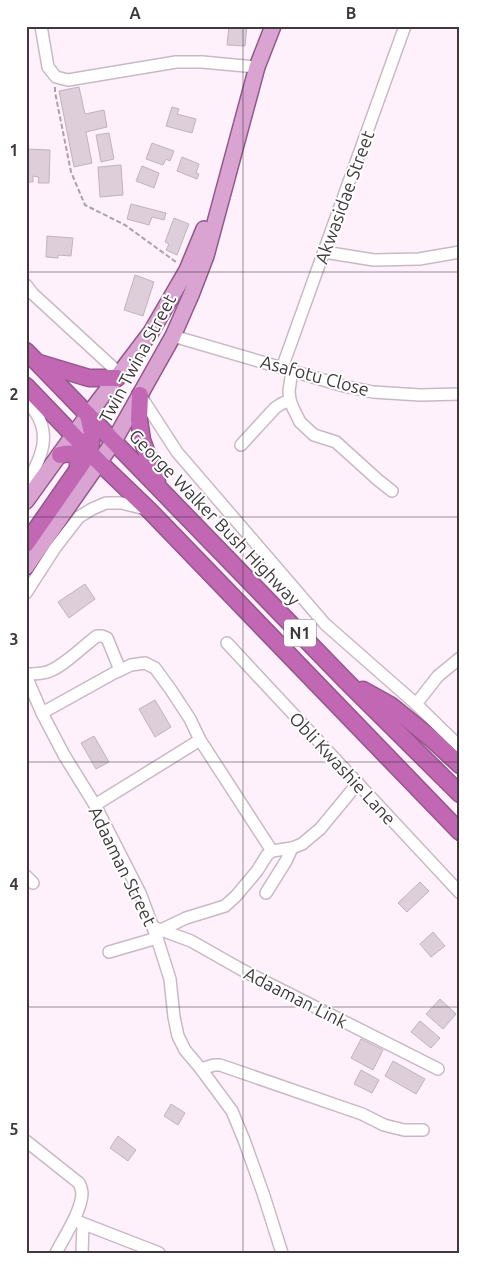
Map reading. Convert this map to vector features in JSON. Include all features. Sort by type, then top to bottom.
[{"type":"highway","points":[[31,357],[89,378],[119,376]]},
{"type":"highway","name":"George Walker Bush Highway","points":[[31,357],[460,794]]},
{"type":"highway","name":"N1","points":[[26,386],[149,510],[460,832]]},
{"type":"highway","points":[[140,394],[139,420],[142,440],[160,488]]},
{"type":"highway","points":[[26,544],[78,469],[95,457],[88,415]]},
{"type":"highway","points":[[60,455],[68,452],[74,454],[78,459],[78,469]]},
{"type":"highway","points":[[346,680],[390,705],[432,739],[460,765]]},
{"type":"main road","name":"Twin Twina Street","points":[[26,567],[95,457],[114,441],[173,336],[192,295],[206,256],[257,67],[274,26]]},
{"type":"main road","name":"Twin Twina Street","points":[[26,501],[151,332],[187,270],[226,177]]},
{"type":"street","points":[[40,26],[48,66],[56,77],[68,80],[176,62],[202,62],[257,67]]},
{"type":"street","name":"Akwasidae Street","points":[[290,400],[287,369],[324,252],[405,26]]},
{"type":"street","points":[[324,252],[374,260],[419,259],[460,252]]},
{"type":"street","points":[[26,285],[33,294],[119,376]]},
{"type":"street","name":"Asafotu Close","points":[[173,336],[344,386],[373,392],[420,395],[460,394]]},
{"type":"street","points":[[140,394],[178,452],[325,624],[416,704],[460,746]]},
{"type":"street","points":[[242,445],[275,408],[290,400],[300,422],[314,435],[336,442],[392,491]]},
{"type":"street","points":[[26,484],[30,468],[42,455],[44,441],[42,423],[28,403]]},
{"type":"street","points":[[26,593],[55,548],[79,517],[106,503],[122,503],[149,510]]},
{"type":"street","points":[[26,675],[46,672],[61,665],[97,636],[107,638],[120,670]]},
{"type":"street","name":"Obli Kwashie Lane","points":[[227,643],[460,893]]},
{"type":"street","points":[[416,704],[438,676],[460,658]]},
{"type":"street","points":[[42,713],[131,665],[145,663],[155,668],[190,719],[200,740],[272,851]]},
{"type":"street","name":"Adaaman Street","points":[[26,675],[42,713],[64,755],[95,805],[140,893],[157,931],[170,979],[178,1036],[185,1050],[232,1111],[247,1148],[282,1253]]},
{"type":"street","points":[[95,805],[200,740]]},
{"type":"street","points":[[109,952],[186,918],[225,906],[257,871],[267,855],[272,851],[292,848],[302,844],[320,829],[358,783]]},
{"type":"street","points":[[266,893],[286,862],[292,848]]},
{"type":"street","name":"Adaaman Link","points":[[157,931],[191,941],[438,1069]]},
{"type":"street","points":[[201,1069],[214,1065],[220,1066],[362,1114],[389,1127],[404,1130],[423,1130]]},
{"type":"street","points":[[26,1142],[79,1183],[83,1192],[78,1222],[82,1253]]},
{"type":"street","points":[[56,1253],[78,1222]]},
{"type":"street","points":[[78,1222],[159,1253]]},
{"type":"path","points":[[56,77],[55,92],[71,172],[85,205],[125,224],[187,270]]},
{"type":"building","points":[[229,26],[247,26],[245,46],[227,45]]},
{"type":"building","points":[[79,87],[85,114],[104,110],[107,127],[86,132],[92,163],[74,167],[59,91]]},
{"type":"building","points":[[172,107],[179,109],[177,114],[196,119],[192,133],[166,126]]},
{"type":"building","points":[[109,133],[114,159],[101,162],[96,135]]},
{"type":"building","points":[[152,143],[174,151],[170,161],[166,159],[163,165],[146,159]]},
{"type":"building","points":[[26,149],[50,150],[49,183],[38,183],[39,177],[33,176],[33,182],[26,182]]},
{"type":"building","points":[[182,157],[199,164],[196,173],[199,174],[197,179],[177,171]]},
{"type":"building","points":[[121,165],[123,195],[100,197],[98,167]]},
{"type":"building","points":[[142,166],[159,173],[154,188],[136,181]]},
{"type":"building","points":[[131,204],[166,213],[164,220],[152,217],[149,225],[127,219]]},
{"type":"building","points":[[174,218],[189,224],[177,255],[166,250],[169,244],[165,242]]},
{"type":"building","points":[[47,236],[73,238],[71,256],[58,255],[58,258],[46,257]]},
{"type":"building","points":[[135,275],[154,282],[143,316],[124,310]]},
{"type":"building","points":[[85,584],[95,599],[69,618],[58,602]]},
{"type":"building","points":[[155,700],[171,727],[155,737],[139,709]]},
{"type":"building","points":[[94,736],[109,762],[96,769],[81,743]]},
{"type":"building","points":[[420,882],[429,891],[407,912],[398,903]]},
{"type":"building","points":[[433,932],[445,946],[431,957],[420,944]]},
{"type":"building","points":[[440,999],[456,1014],[443,1029],[426,1014]]},
{"type":"building","points":[[420,1021],[440,1038],[431,1048],[411,1032]]},
{"type":"building","points":[[361,1039],[383,1050],[373,1070],[351,1058]]},
{"type":"building","points":[[393,1061],[425,1079],[416,1094],[385,1076]]},
{"type":"building","points":[[361,1070],[379,1080],[372,1093],[354,1084]]},
{"type":"building","points":[[171,1104],[185,1113],[178,1125],[164,1116]]},
{"type":"building","points":[[118,1136],[136,1150],[128,1161],[110,1148]]}]
